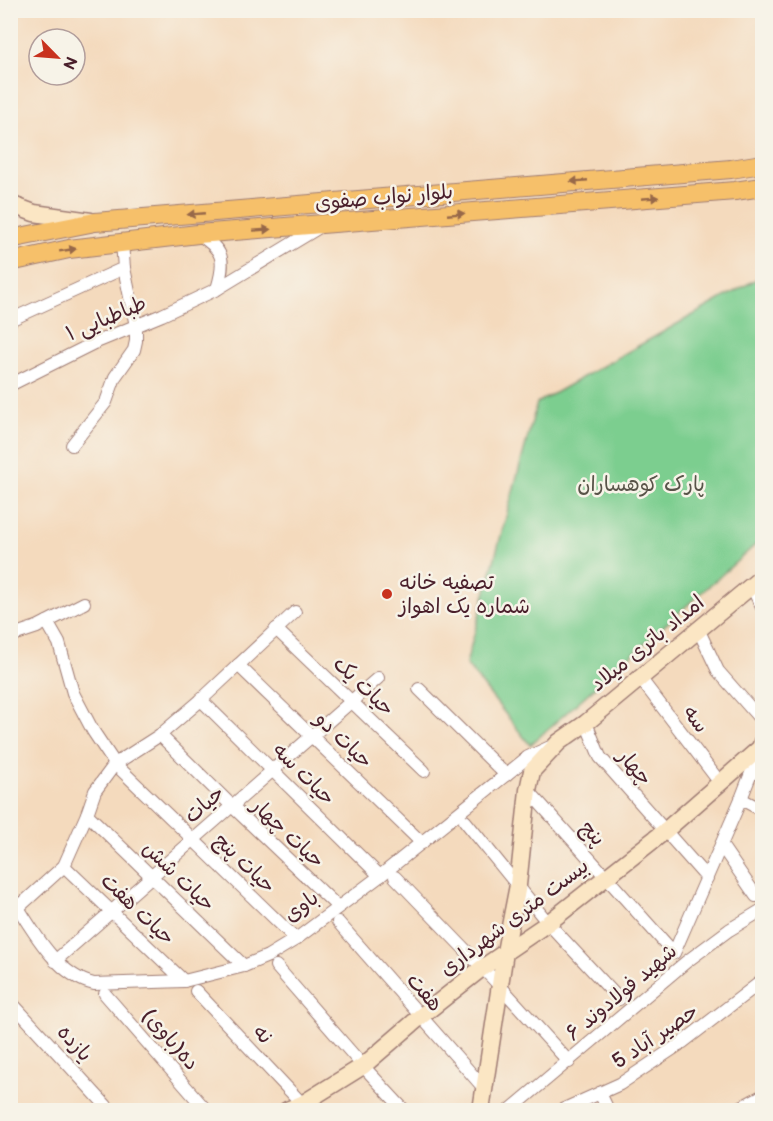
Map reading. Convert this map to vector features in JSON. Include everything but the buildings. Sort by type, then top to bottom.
[{"type":"main road","name":"بلوار نواب صفوی","points":[[10,239],[95,222],[731,169],[762,164]]},
{"type":"main road","name":"بلوار نواب صفوی","points":[[10,262],[69,249],[198,234],[735,191],[762,186]]},
{"type":"street","points":[[10,204],[34,213],[95,222]]},
{"type":"street","name":"طباطبایی ۱","points":[[10,385],[63,358],[217,289],[322,225]]},
{"type":"street","points":[[198,234],[219,250],[223,262],[217,289]]},
{"type":"street","points":[[72,445],[106,402],[115,377],[134,350],[136,342],[136,326],[124,268],[122,243]]},
{"type":"street","points":[[10,320],[124,268]]},
{"type":"street","points":[[757,582],[762,607]]},
{"type":"street","name":"امداد باتری میلاد","points":[[559,742],[586,723],[757,582]]},
{"type":"street","points":[[10,636],[47,622],[84,603]]},
{"type":"street","points":[[15,911],[64,866],[95,791],[115,764],[160,735],[295,612]]},
{"type":"street","name":"حیات پنج","points":[[47,622],[59,643],[74,693],[93,731],[115,764],[296,939]]},
{"type":"street","name":"حیات یک","points":[[276,629],[424,771]]},
{"type":"street","points":[[699,631],[718,670],[762,721]]},
{"type":"street","name":"حیات دو","points":[[238,665],[422,843]]},
{"type":"street","name":"حیات","points":[[55,961],[378,678]]},
{"type":"street","name":"سه","points":[[640,678],[721,784]]},
{"type":"street","points":[[419,689],[506,775]]},
{"type":"street","name":"حیات سه","points":[[201,700],[380,876]]},
{"type":"street","name":"چهار","points":[[586,723],[600,757],[707,879]]},
{"type":"street","name":"حیات چهار","points":[[160,735],[338,907]]},
{"type":"street","points":[[481,1110],[505,952],[518,885],[532,771],[559,742]]},
{"type":"street","name":"باوی","points":[[10,895],[15,911],[55,961],[77,979],[94,984],[184,981],[244,966],[268,956],[296,939],[380,876],[528,757],[559,742]]},
{"type":"street","points":[[707,879],[762,746]]},
{"type":"street","name":"بیست متری شهرداری","points":[[299,1108],[363,1066],[482,968],[548,923],[721,784],[762,746]]},
{"type":"street","name":"پنج","points":[[528,790],[674,953],[707,879]]},
{"type":"street","points":[[741,798],[762,810]]},
{"type":"street","name":"حیات شش","points":[[87,814],[244,966]]},
{"type":"street","points":[[465,821],[548,923],[619,999]]},
{"type":"street","points":[[721,845],[756,896]]},
{"type":"street","name":"حیات هفت","points":[[64,866],[184,981]]},
{"type":"street","points":[[395,877],[569,1062]]},
{"type":"street","name":"شهید فولادوند ۶","points":[[510,1110],[686,962],[729,930],[762,910]]},
{"type":"street","name":"هفت","points":[[338,922],[483,1087]]},
{"type":"street","points":[[276,966],[404,1110]]},
{"type":"street","name":"حصیر آباد 5","points":[[562,1110],[621,1084],[683,1042],[762,981]]},
{"type":"street","name":"نه","points":[[196,991],[299,1108]]},
{"type":"street","name":"ده(باوی)","points":[[105,994],[206,1110]]},
{"type":"street","name":"یازده","points":[[10,1001],[110,1110]]},
{"type":"street","points":[[600,1093],[608,1110]]},
{"type":"street","points":[[736,1110],[762,1096]]},
{"type":"green space","name":"پارک کوهساران","points":[[762,276],[762,539],[530,745],[466,664],[537,403]]},
{"type":"place","name":"تصفیه خانه شماره یک اهواز","points":[[387,594]]}]
